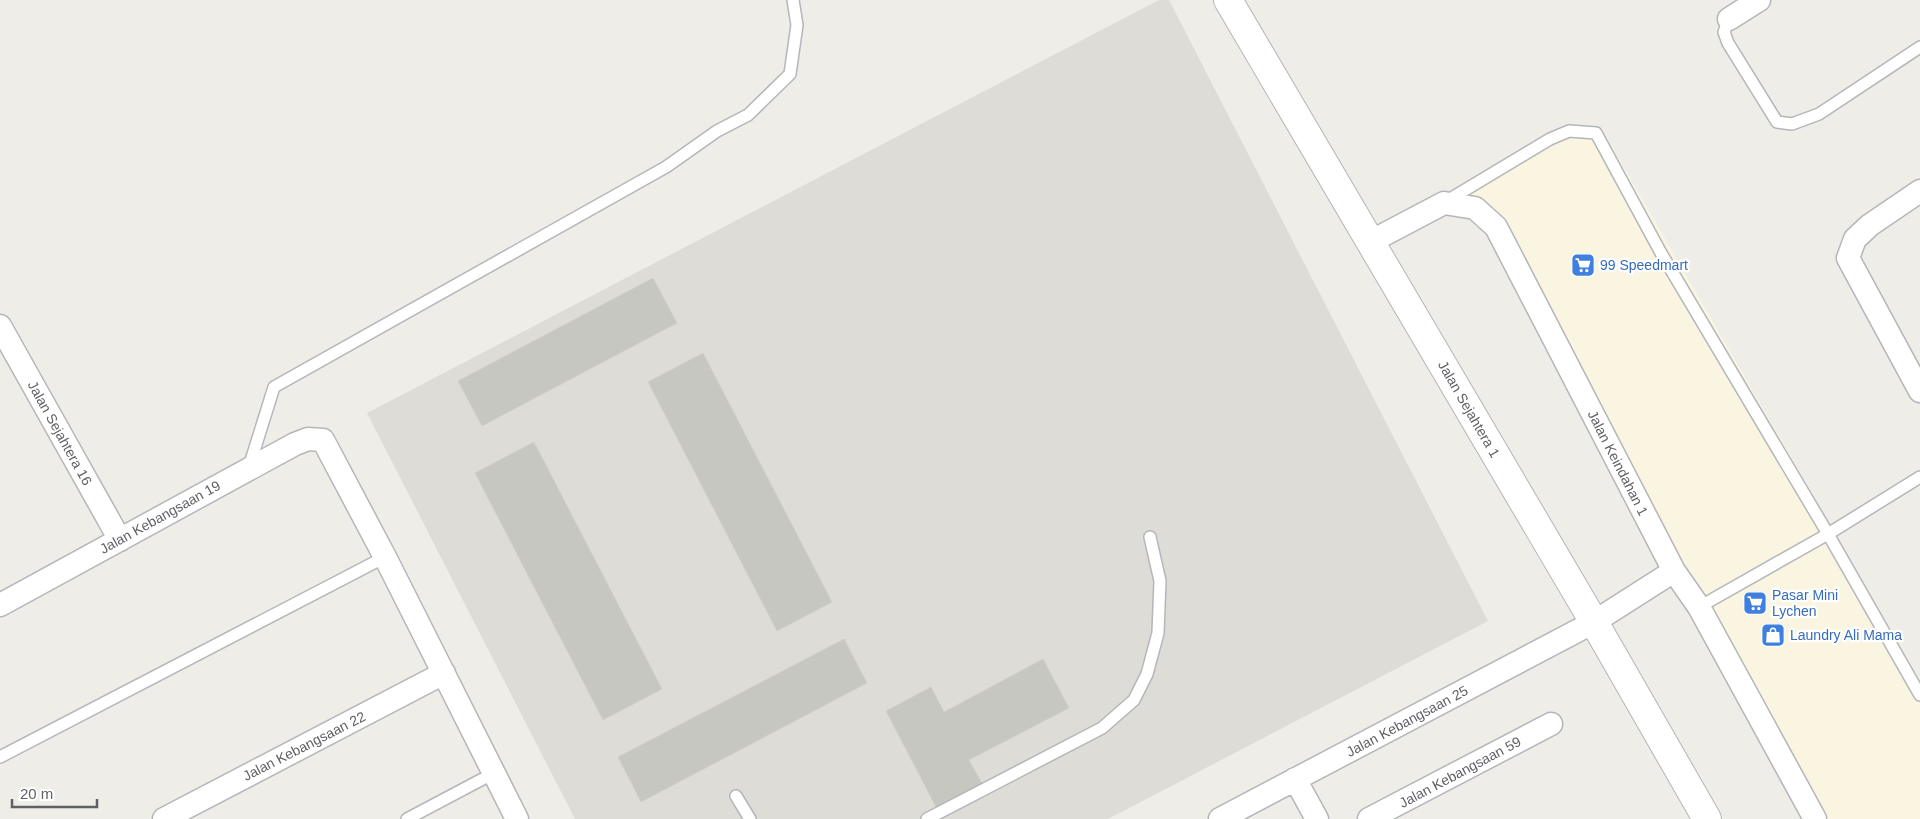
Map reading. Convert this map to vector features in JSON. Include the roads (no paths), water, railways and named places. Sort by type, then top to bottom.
[{"type":"street","name":"Jalan Sejahtera 1","points":[[1228,0],[1594,622],[1707,819]]},
{"type":"street","points":[[1729,19],[1759,0]]},
{"type":"street","points":[[1920,190],[1870,225],[1855,239],[1848,258],[1920,391]]},
{"type":"street","points":[[1370,242],[1444,203]]},
{"type":"street","name":"Jalan Keindahan 1","points":[[1444,203],[1475,208],[1496,228],[1674,572],[1699,607],[1815,819]]},
{"type":"street","name":"Jalan Sejahtera 16","points":[[0,326],[6,351],[120,540]]},
{"type":"street","name":"Jalan Kebangsaan 19","points":[[0,605],[249,468],[308,439],[323,440],[385,557]]},
{"type":"street","points":[[385,557],[517,819]]},
{"type":"street","name":"Jalan Kebangsaan 25","points":[[1220,819],[1594,622],[1674,572]]},
{"type":"street","name":"Jalan Kebangsaan 22","points":[[164,819],[444,673]]},
{"type":"street","name":"Jalan Kebangsaan 59","points":[[1369,819],[1551,724]]},
{"type":"street","points":[[1295,779],[1317,819]]},
{"type":"lane","points":[[249,468],[274,387],[666,167],[716,131],[748,115],[790,74],[797,25],[793,0]]},
{"type":"lane","points":[[1729,19],[1724,32],[1728,43],[1777,122],[1792,124],[1819,114],[1920,47]]},
{"type":"lane","points":[[1444,203],[1550,139],[1569,131],[1596,134],[1661,253],[1828,534],[1920,694]]},
{"type":"lane","points":[[1699,607],[1828,534],[1920,477]]},
{"type":"lane","points":[[927,819],[1102,728],[1134,700],[1148,674],[1158,634],[1160,581],[1150,537]]},
{"type":"lane","points":[[0,757],[385,557]]},
{"type":"lane","points":[[407,819],[494,773]]},
{"type":"lane","points":[[736,796],[750,819]]},
{"type":"place","name":"99 Speedmart","points":[[1583,265]]},
{"type":"place","name":"Pasar Mini Lychen","points":[[1755,603]]},
{"type":"place","name":"Laundry Ali Mama","points":[[1773,635]]}]
